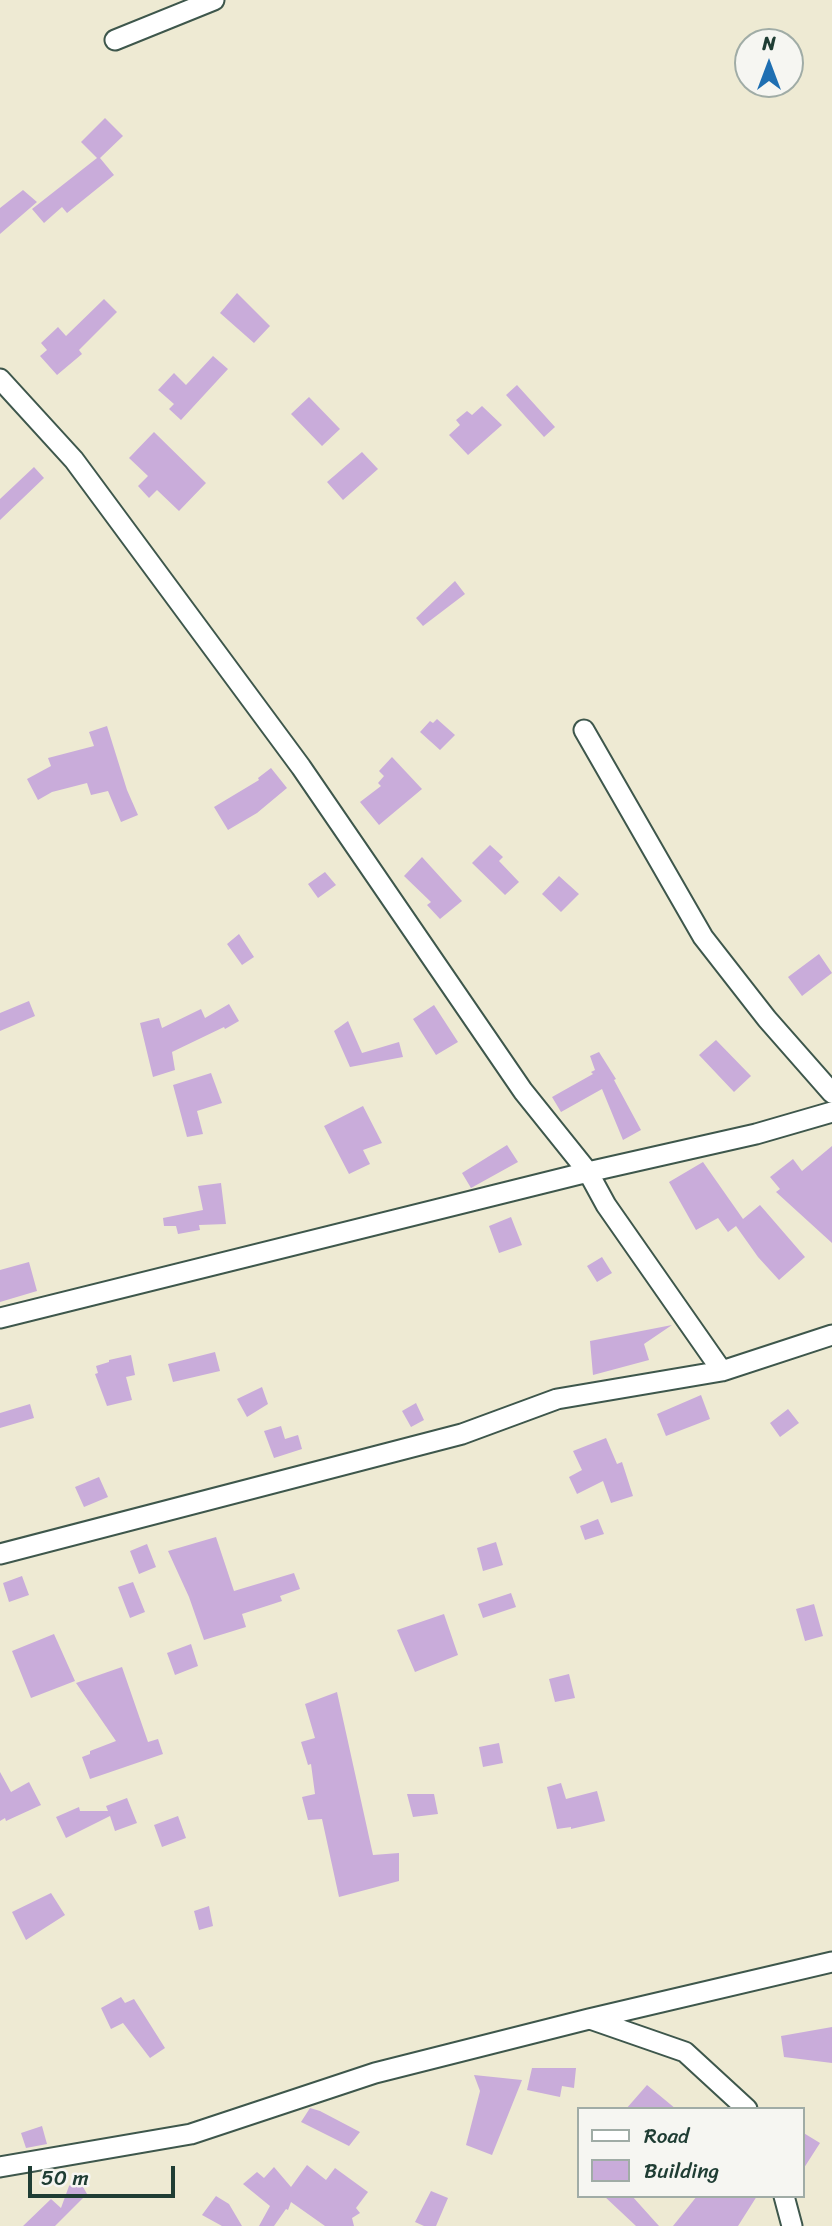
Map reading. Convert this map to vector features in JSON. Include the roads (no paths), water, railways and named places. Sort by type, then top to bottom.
[{"type":"street","points":[[115,40],[214,0]]},
{"type":"street","points":[[0,379],[74,460],[261,712],[523,1091],[588,1172],[606,1205],[722,1371]]},
{"type":"street","points":[[583,730],[703,937],[767,1019],[832,1093]]},
{"type":"street","points":[[0,1318],[588,1172],[756,1134],[832,1112]]},
{"type":"street","points":[[0,1554],[462,1434],[575,1394],[722,1371],[832,1335]]},
{"type":"street","points":[[0,2167],[191,2134],[375,2073],[832,1962]]},
{"type":"street","points":[[589,2019],[685,2052],[745,2107]]},
{"type":"street","points":[[785,2198],[792,2226]]}]
